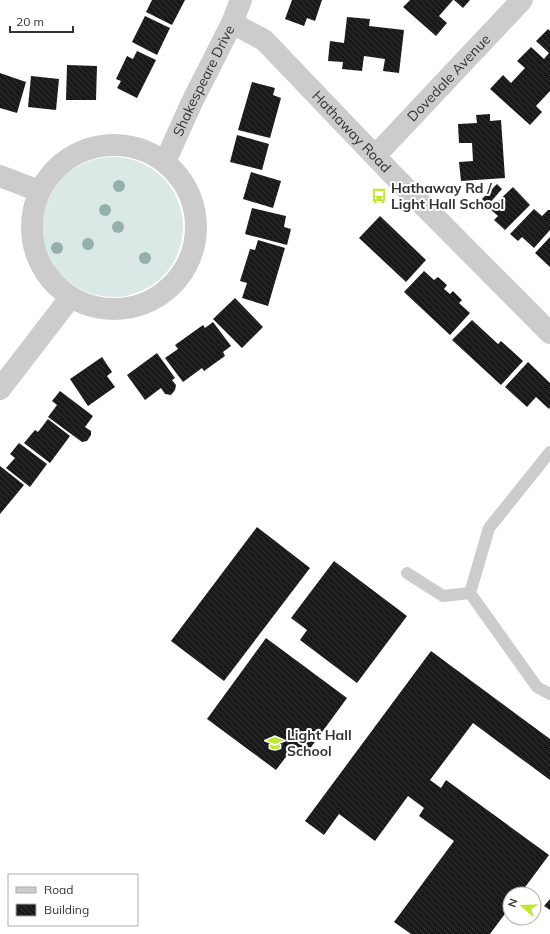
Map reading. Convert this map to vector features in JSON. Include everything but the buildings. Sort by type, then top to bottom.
[{"type":"street","name":"Shakespeare Drive","points":[[165,162],[192,102],[232,23],[241,0]]},
{"type":"street","name":"Dovedale Avenue","points":[[376,155],[522,0]]},
{"type":"street","name":"Hathaway Road","points":[[232,23],[264,40],[376,155],[395,177],[550,333]]},
{"type":"street","points":[[120,144],[144,150],[165,162],[181,178],[192,198],[197,221],[195,243],[188,265],[169,289],[157,298],[136,307],[113,310],[91,307],[70,298],[52,282],[38,262],[32,238],[32,214],[39,191],[53,171],[72,155],[95,146],[120,144]]},
{"type":"street","points":[[0,176],[39,191]]},
{"type":"street","points":[[0,389],[70,298]]},
{"type":"lane","points":[[470,593],[489,528],[550,452]]},
{"type":"lane","points":[[407,573],[443,596],[470,593]]},
{"type":"lane","points":[[470,593],[536,687],[550,694]]},
{"type":"shaded area","points":[[120,157],[146,165],[167,183],[178,200],[182,213],[182,241],[178,254],[171,266],[157,281],[140,292],[127,296],[106,297],[80,289],[59,271],[48,254],[44,241],[43,220],[51,194],[69,173],[86,162],[99,158]]},
{"type":"place","name":"Hathaway Rd / Light Hall School","points":[[379,196]]},
{"type":"place","name":"Light Hall School","points":[[275,743]]}]
